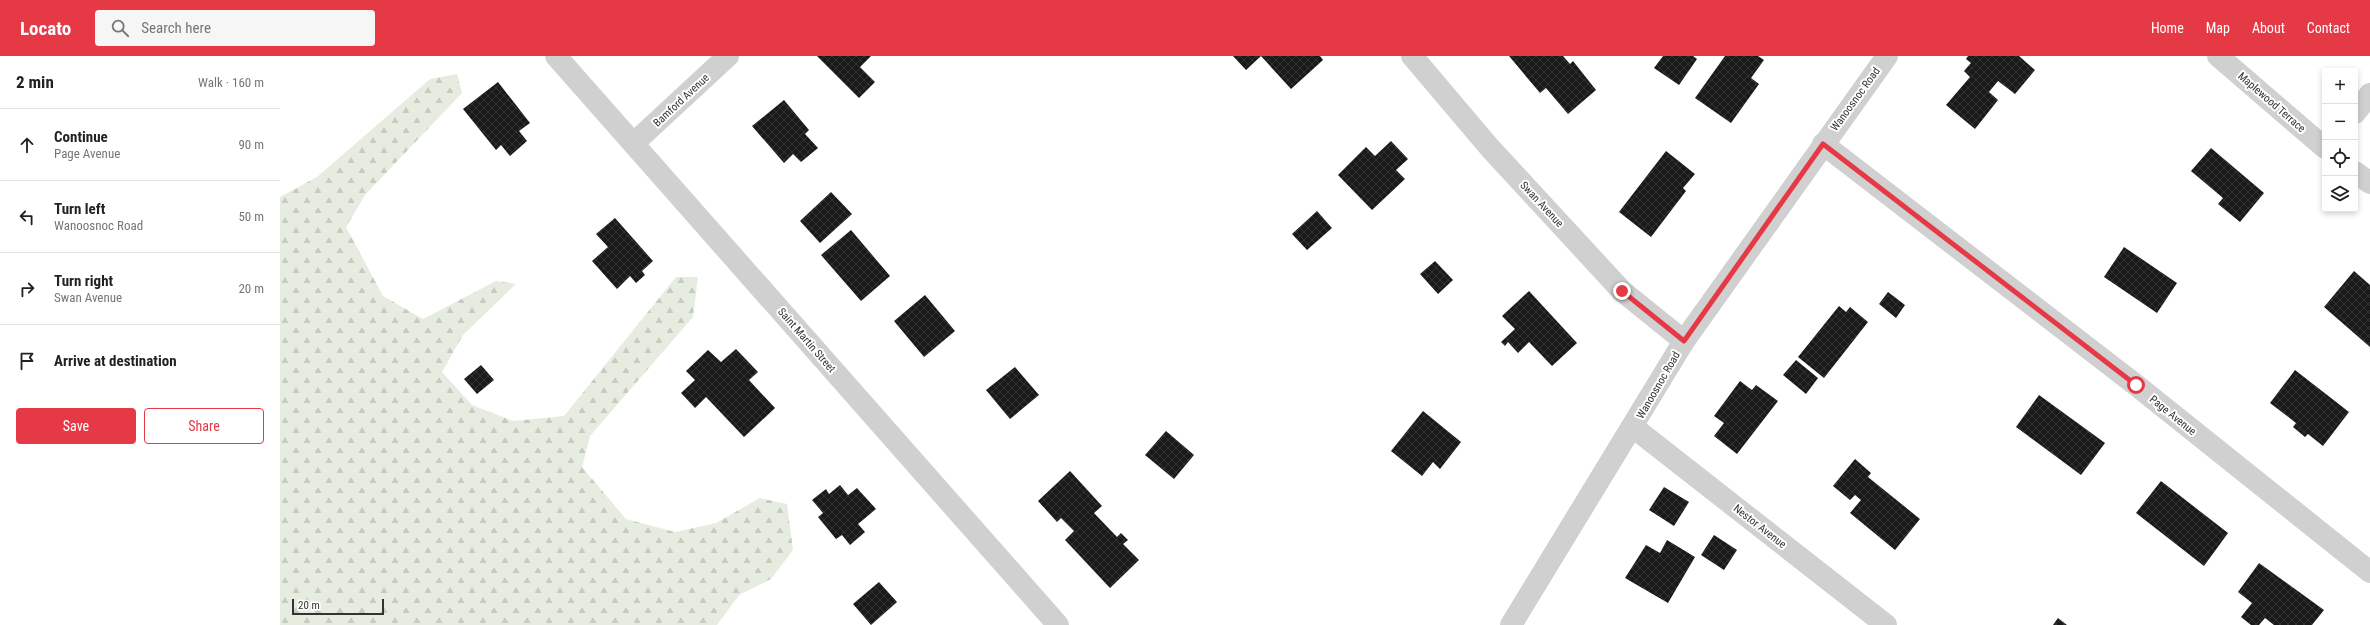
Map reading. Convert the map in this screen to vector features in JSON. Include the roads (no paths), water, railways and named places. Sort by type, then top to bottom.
[{"type":"street","name":"Saint Martin Street","points":[[556,56],[1058,625]]},
{"type":"street","name":"Bamford Avenue","points":[[634,143],[728,56]]},
{"type":"street","name":"Swan Avenue","points":[[1412,56],[1490,148],[1622,291],[1684,341]]},
{"type":"street","name":"Wanoosnoc Road","points":[[1510,625],[1684,341],[1887,56]]},
{"type":"street","name":"Maplewood Terrace","points":[[2218,56],[2322,145]]},
{"type":"street","points":[[2358,109],[2370,94]]},
{"type":"street","name":"Page Avenue","points":[[1823,144],[2136,385],[2370,572]]},
{"type":"street","points":[[2358,174],[2370,183]]},
{"type":"street","name":"Nestor Avenue","points":[[1633,426],[1886,625]]}]
